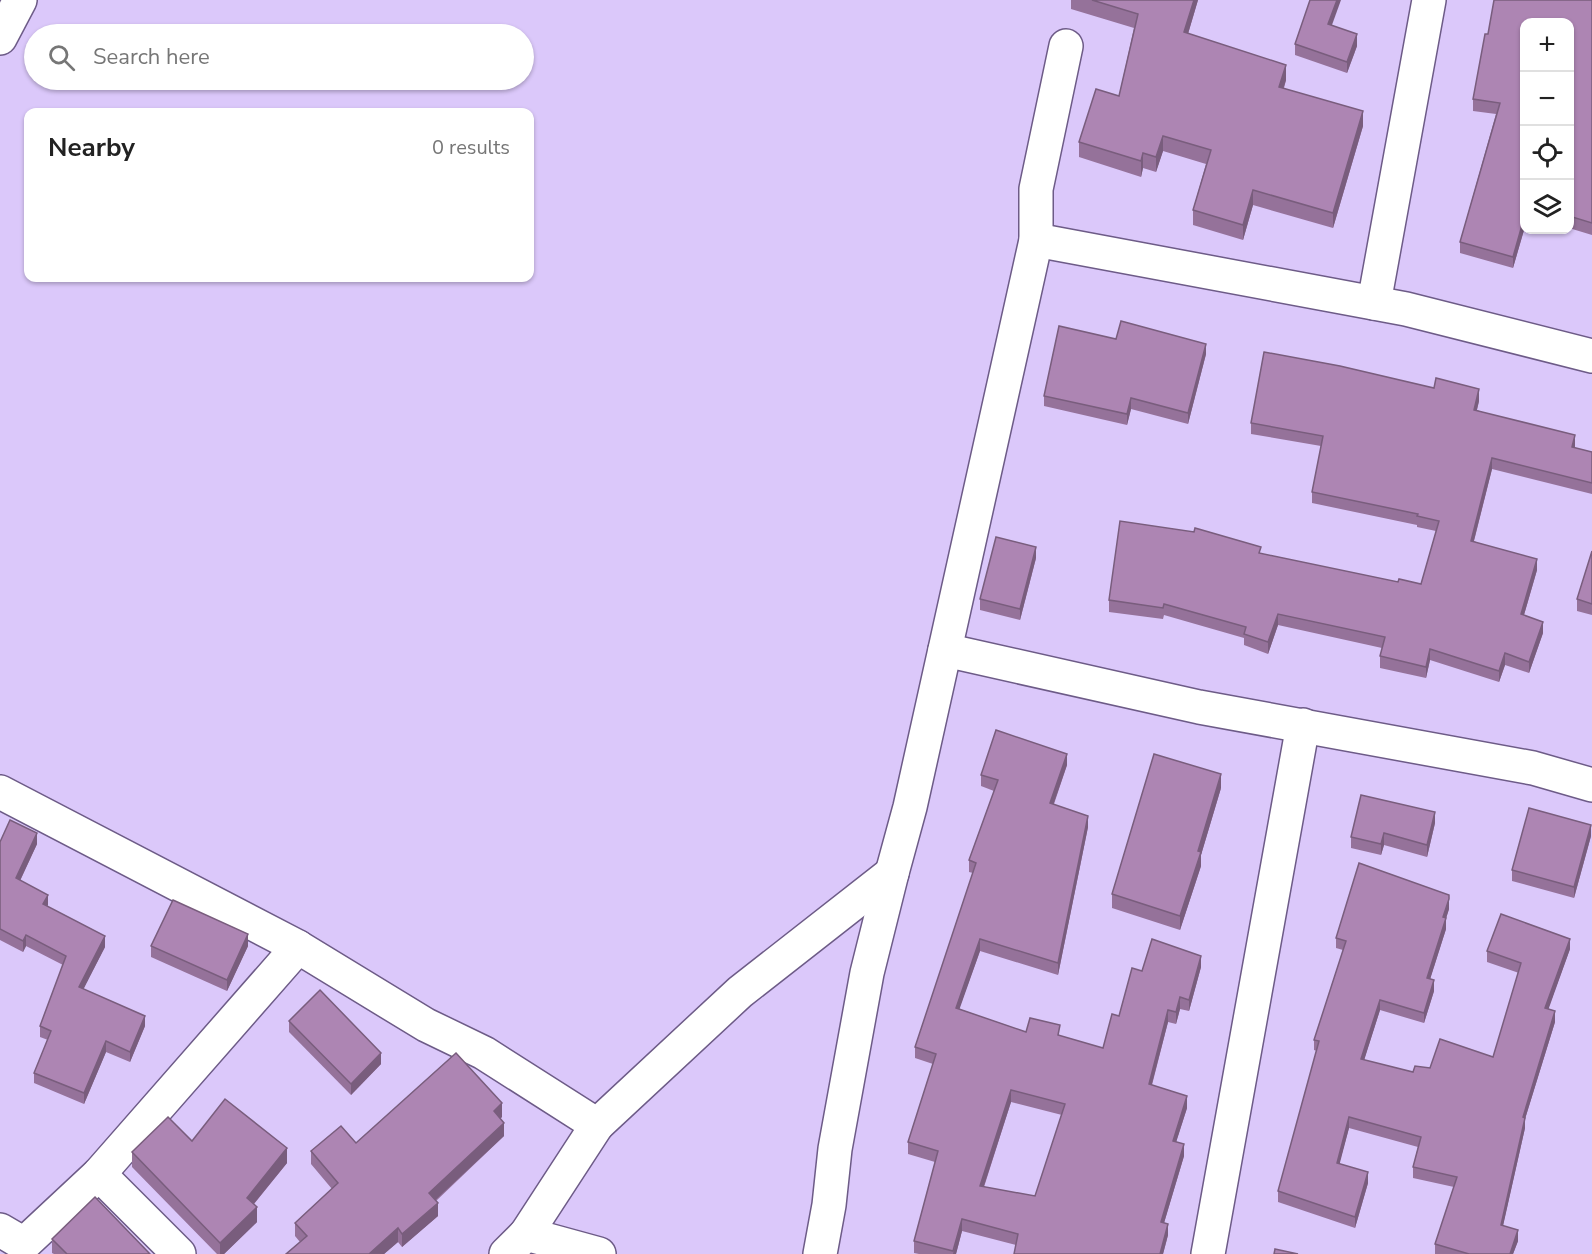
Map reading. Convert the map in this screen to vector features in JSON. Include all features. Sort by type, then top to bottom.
[{"type":"street","points":[[0,38],[20,0]]},
{"type":"street","points":[[1374,303],[1429,0]]},
{"type":"street","points":[[820,1254],[830,1205],[835,1149],[867,973],[891,873],[910,807],[1036,240],[1036,189],[1065,46]]},
{"type":"street","points":[[1036,240],[1406,309],[1592,356]]},
{"type":"street","points":[[945,650],[1199,707],[1533,768],[1592,785]]},
{"type":"street","points":[[1208,1254],[1303,725]]},
{"type":"street","points":[[0,792],[298,947],[426,1025],[483,1053],[597,1125]]},
{"type":"street","points":[[599,1254],[516,1244],[597,1125],[740,992],[891,873]]},
{"type":"street","points":[[13,1243],[99,1174],[298,947]]},
{"type":"street","points":[[99,1174],[179,1254]]},
{"type":"building","points":[[1092,0],[1194,0],[1184,32],[1286,65],[1279,87],[1363,111],[1333,213],[1253,190],[1243,225],[1193,210],[1211,150],[1163,136],[1156,157],[1143,153],[1141,161],[1079,142],[1096,89],[1119,96],[1138,14]]},
{"type":"building","points":[[1310,0],[1337,0],[1328,24],[1357,34],[1347,62],[1295,44]]},
{"type":"building","points":[[1494,0],[1592,0],[1592,223],[1574,218],[1574,18],[1520,18],[1520,232],[1513,257],[1460,242],[1500,103],[1473,99],[1485,34],[1488,34]]},
{"type":"building","points":[[1121,321],[1206,344],[1188,413],[1131,398],[1127,414],[1044,396],[1059,326],[1116,339]]},
{"type":"building","points":[[1264,352],[1340,366],[1434,388],[1436,378],[1479,389],[1474,410],[1575,435],[1572,447],[1592,452],[1592,483],[1492,458],[1471,541],[1537,559],[1521,614],[1543,622],[1529,662],[1505,653],[1499,671],[1430,649],[1426,667],[1380,656],[1385,637],[1278,614],[1268,642],[1244,634],[1246,627],[1164,604],[1163,608],[1109,600],[1120,521],[1194,532],[1195,528],[1261,547],[1259,553],[1398,582],[1399,579],[1421,584],[1439,521],[1417,516],[1418,514],[1312,492],[1323,436],[1251,423]]},
{"type":"building","points":[[996,537],[1036,547],[1020,609],[980,599]]},
{"type":"building","points":[[1592,551],[1592,604],[1577,599]]},
{"type":"building","points":[[996,730],[1067,754],[1050,803],[1088,816],[1058,963],[980,939],[956,1008],[1026,1032],[1030,1018],[1060,1025],[1058,1035],[1103,1048],[1112,1014],[1119,1016],[1132,968],[1142,971],[1152,939],[1201,956],[1189,1000],[1180,997],[1176,1012],[1168,1010],[1149,1084],[1187,1096],[1173,1141],[1184,1144],[1161,1222],[1168,1224],[1160,1254],[1014,1254],[1018,1234],[962,1219],[953,1251],[914,1241],[938,1151],[908,1142],[936,1054],[915,1047],[976,863],[969,860],[998,780],[981,775]],"holes":[[[1011,1090],[1065,1104],[1035,1196],[980,1186]]]},
{"type":"building","points":[[1154,754],[1221,774],[1198,851],[1201,852],[1180,916],[1112,894]]},
{"type":"building","points":[[1361,795],[1435,812],[1427,845],[1384,833],[1381,844],[1351,837]]},
{"type":"building","points":[[1529,808],[1591,825],[1574,887],[1512,870]]},
{"type":"building","points":[[10,820],[37,833],[16,878],[48,895],[43,904],[105,936],[79,987],[145,1016],[130,1052],[106,1041],[84,1093],[34,1073],[51,1031],[40,1026],[66,956],[26,935],[23,941],[0,929],[0,842]]},
{"type":"building","points":[[1359,863],[1449,895],[1443,917],[1446,918],[1427,978],[1434,980],[1424,1013],[1380,1000],[1361,1059],[1413,1072],[1415,1066],[1430,1068],[1440,1039],[1493,1057],[1521,963],[1487,951],[1501,914],[1570,939],[1545,1008],[1555,1011],[1523,1117],[1525,1118],[1501,1225],[1518,1230],[1510,1254],[1469,1254],[1435,1244],[1457,1177],[1413,1167],[1421,1137],[1349,1117],[1337,1163],[1368,1172],[1355,1217],[1278,1191],[1319,1041],[1314,1040],[1346,941],[1336,938]]},
{"type":"building","points":[[173,900],[248,934],[227,980],[151,946]]},
{"type":"building","points":[[320,990],[381,1053],[351,1084],[289,1021]]},
{"type":"building","points":[[456,1053],[502,1103],[494,1111],[504,1123],[429,1193],[438,1203],[402,1234],[398,1228],[369,1254],[286,1254],[307,1236],[295,1223],[338,1183],[311,1151],[341,1126],[356,1143]]},
{"type":"building","points":[[225,1099],[287,1148],[247,1198],[257,1207],[220,1243],[132,1152],[168,1117],[192,1141]]},
{"type":"building","points":[[95,1197],[150,1254],[67,1254],[52,1239]]},
{"type":"building","points":[[1275,1249],[1298,1254],[1274,1254]]}]
